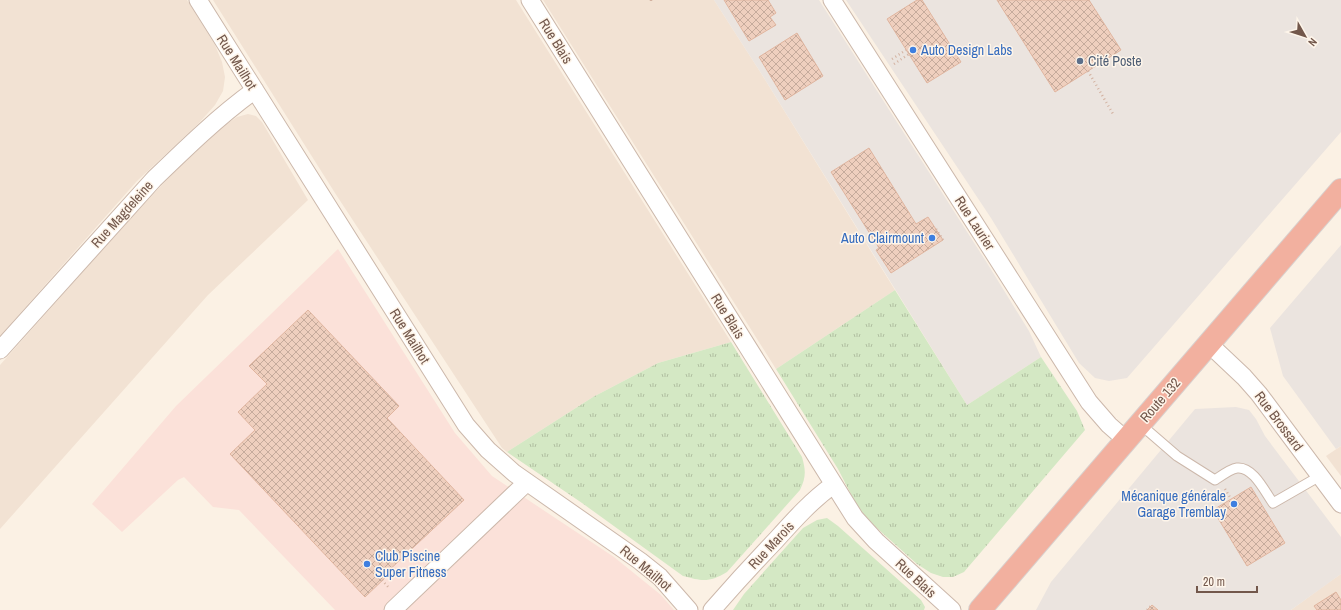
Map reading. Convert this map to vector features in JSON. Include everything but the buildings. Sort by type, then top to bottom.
[{"type":"highway","name":"Route 132","points":[[980,610],[1341,190]]},
{"type":"street","name":"Rue Mailhot","points":[[198,0],[466,425],[488,450],[527,482],[640,561],[660,577],[689,610]]},
{"type":"street","name":"Rue Blais","points":[[530,0],[855,518],[864,529],[952,610]]},
{"type":"street","name":"Rue Laurier","points":[[832,0],[1089,402],[1109,425],[1133,432]]},
{"type":"street","name":"Rue Magdeleine","points":[[0,350],[154,179],[242,99],[255,90]]},
{"type":"street","name":"Rue Brossard","points":[[1209,344],[1244,377],[1259,394],[1341,504]]},
{"type":"street","points":[[393,610],[527,482]]},
{"type":"street","name":"Rue Marois","points":[[712,610],[799,515],[825,491],[834,485]]},
{"type":"lane","points":[[1133,432],[1177,456],[1215,480],[1236,468],[1244,468],[1255,476],[1273,503],[1320,476]]},
{"type":"path","points":[[1088,71],[1113,114]]},
{"type":"path","points":[[936,229],[943,240]]},
{"type":"path","points":[[382,580],[390,588]]},
{"type":"path","points":[[1147,610],[1152,605]]},
{"type":"shaded area","points":[[0,0],[187,0],[215,45],[222,62],[225,77],[223,91],[215,105],[199,123],[137,181],[0,336]]},
{"type":"shaded area","points":[[213,0],[516,0],[731,342],[658,363],[593,397],[507,452],[502,448],[335,193]]},
{"type":"shaded area","points":[[543,0],[714,0],[895,290],[776,369]]},
{"type":"shaded area","points":[[714,0],[819,0],[987,263],[1029,331],[1041,357],[967,405]]},
{"type":"shaded area","points":[[846,0],[1341,0],[1341,132],[1127,378],[1109,381],[1095,378],[1079,363],[991,218]]},
{"type":"shaded area","points":[[248,114],[256,116],[262,122],[308,200],[208,295],[0,529],[0,365],[129,220],[177,169],[225,125],[237,117]]},
{"type":"shaded area","points":[[1341,245],[1341,446],[1336,449],[1283,376],[1270,328]]},
{"type":"shaded area","points":[[338,249],[455,433],[492,476],[614,557],[661,595],[674,610],[335,610],[239,510],[213,507],[184,477],[178,480],[122,532],[92,504],[176,406]]},
{"type":"shaded area","points":[[1236,407],[1249,410],[1256,419],[1265,436],[1341,537],[1341,574],[1291,610],[1036,610],[1051,582],[1195,409]]},
{"type":"shaded area","points":[[1341,446],[1341,476],[1326,456]]},
{"type":"shaded area","points":[[1341,574],[1341,610],[1291,610],[1328,583]]},
{"type":"green space","points":[[895,290],[967,405],[1041,357],[1077,411],[1085,430],[964,572],[953,577],[943,577],[931,573],[917,564],[869,521],[856,504],[838,469],[776,369]]},
{"type":"green space","points":[[731,342],[802,457],[805,474],[800,490],[727,572],[721,576],[705,580],[683,576],[582,503],[507,452],[593,397],[658,363]]},
{"type":"green space","points":[[827,518],[838,526],[921,600],[925,607],[924,610],[733,610],[744,594],[803,528],[817,520]]},
{"type":"place","name":"Auto Design Labs","points":[[913,50]]},
{"type":"place","name":"Cité Poste","points":[[1080,61]]},
{"type":"place","name":"Auto Clairmount","points":[[932,238]]},
{"type":"place","name":"Mécanique générale Garage Tremblay","points":[[1234,504]]},
{"type":"place","name":"Club Piscine Super Fitness","points":[[367,564]]}]
